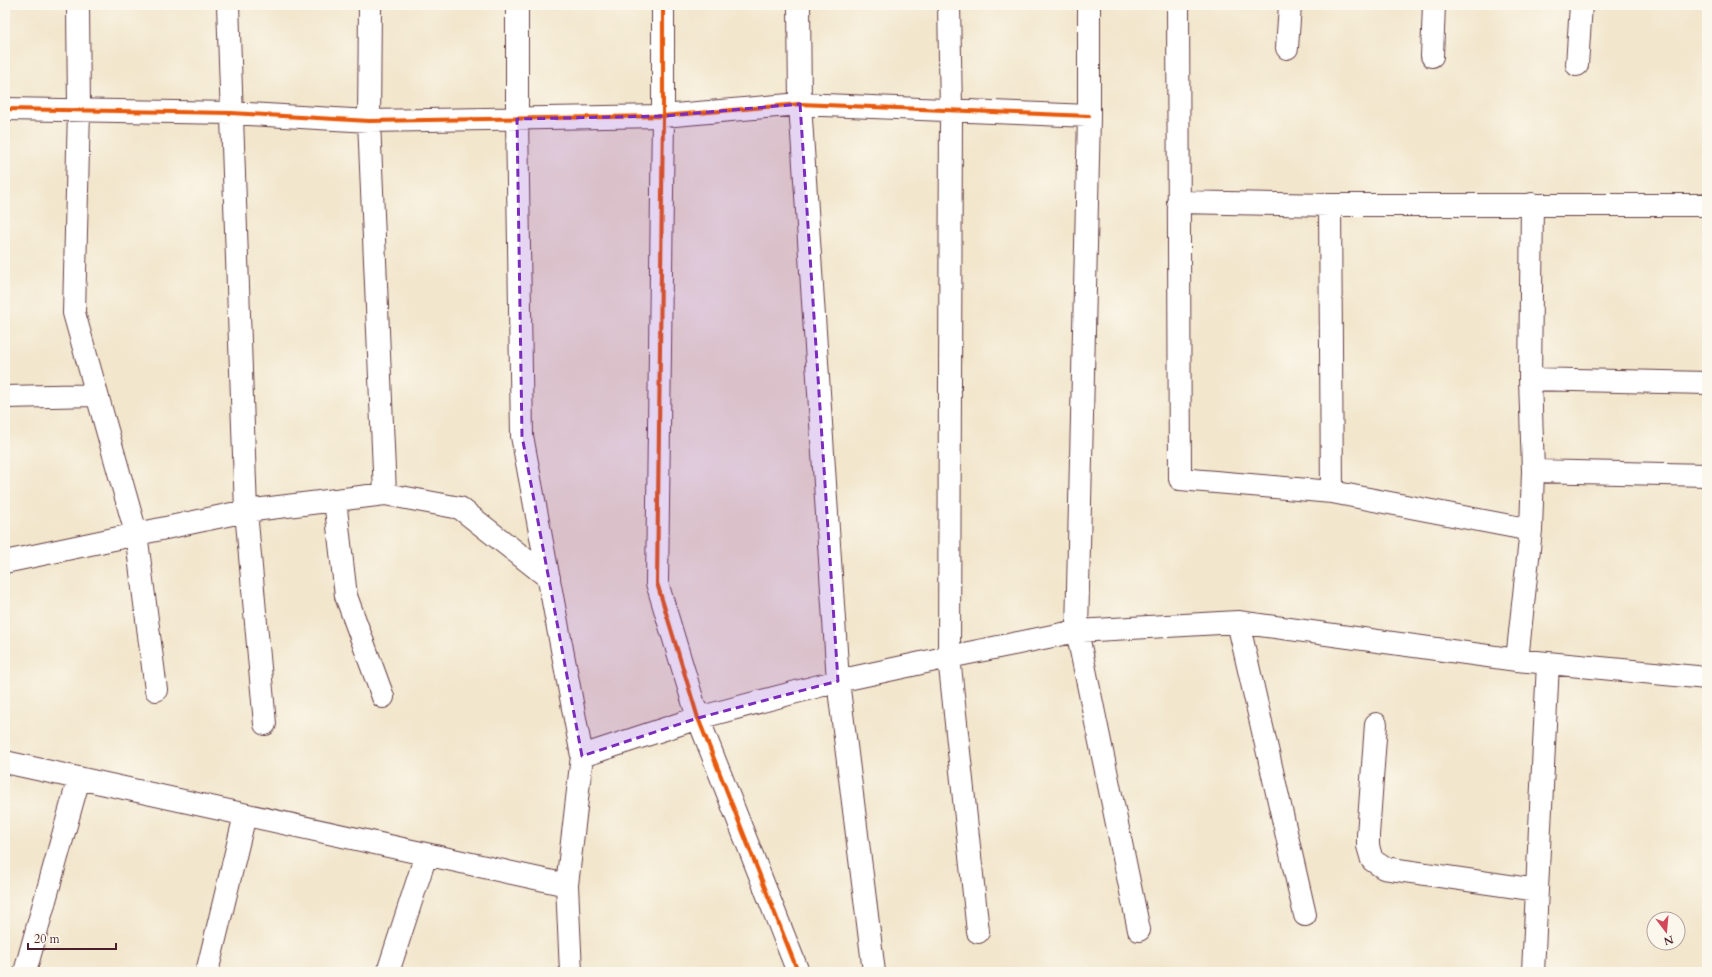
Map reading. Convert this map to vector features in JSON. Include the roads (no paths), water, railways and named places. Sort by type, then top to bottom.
[{"type":"street","points":[[78,5],[79,109],[74,313],[136,533],[156,690]]},
{"type":"street","points":[[228,5],[246,511],[265,724]]},
{"type":"street","points":[[370,5],[369,121],[385,494]]},
{"type":"street","points":[[517,5],[517,119],[522,436],[582,756],[567,886],[571,972]]},
{"type":"street","points":[[663,5],[657,583],[698,718],[798,972]]},
{"type":"street","points":[[799,5],[800,104],[838,681],[874,972]]},
{"type":"street","points":[[949,5],[951,110],[949,657],[978,932]]},
{"type":"street","points":[[1089,5],[1089,116],[1077,631],[1139,930]]},
{"type":"street","points":[[1178,5],[1180,479],[1332,492],[1531,530]]},
{"type":"street","points":[[1287,48],[1290,5]]},
{"type":"street","points":[[1432,56],[1434,5]]},
{"type":"street","points":[[1577,65],[1581,5]]},
{"type":"street","points":[[5,109],[79,109],[231,113],[369,121],[663,116],[800,104],[1089,116]]},
{"type":"street","points":[[1178,202],[1330,205],[1707,205]]},
{"type":"street","points":[[1517,660],[1531,530],[1533,471],[1530,379],[1532,204]]},
{"type":"street","points":[[1330,205],[1332,492]]},
{"type":"street","points":[[1530,379],[1707,383]]},
{"type":"street","points":[[5,397],[97,395]]},
{"type":"street","points":[[1533,471],[1707,475]]},
{"type":"street","points":[[5,562],[136,533],[246,511],[385,494],[460,508],[549,578]]},
{"type":"street","points":[[335,500],[346,596],[383,697]]},
{"type":"street","points":[[582,756],[698,718],[838,681],[1077,631],[1238,622],[1517,660],[1707,678]]},
{"type":"street","points":[[1238,622],[1305,916]]},
{"type":"street","points":[[1533,972],[1548,663]]},
{"type":"street","points":[[1376,724],[1368,840],[1372,860],[1384,868],[1537,890]]},
{"type":"street","points":[[5,762],[567,886]]},
{"type":"street","points":[[25,972],[79,778]]},
{"type":"street","points":[[207,972],[245,815]]},
{"type":"street","points":[[388,972],[426,855]]}]
